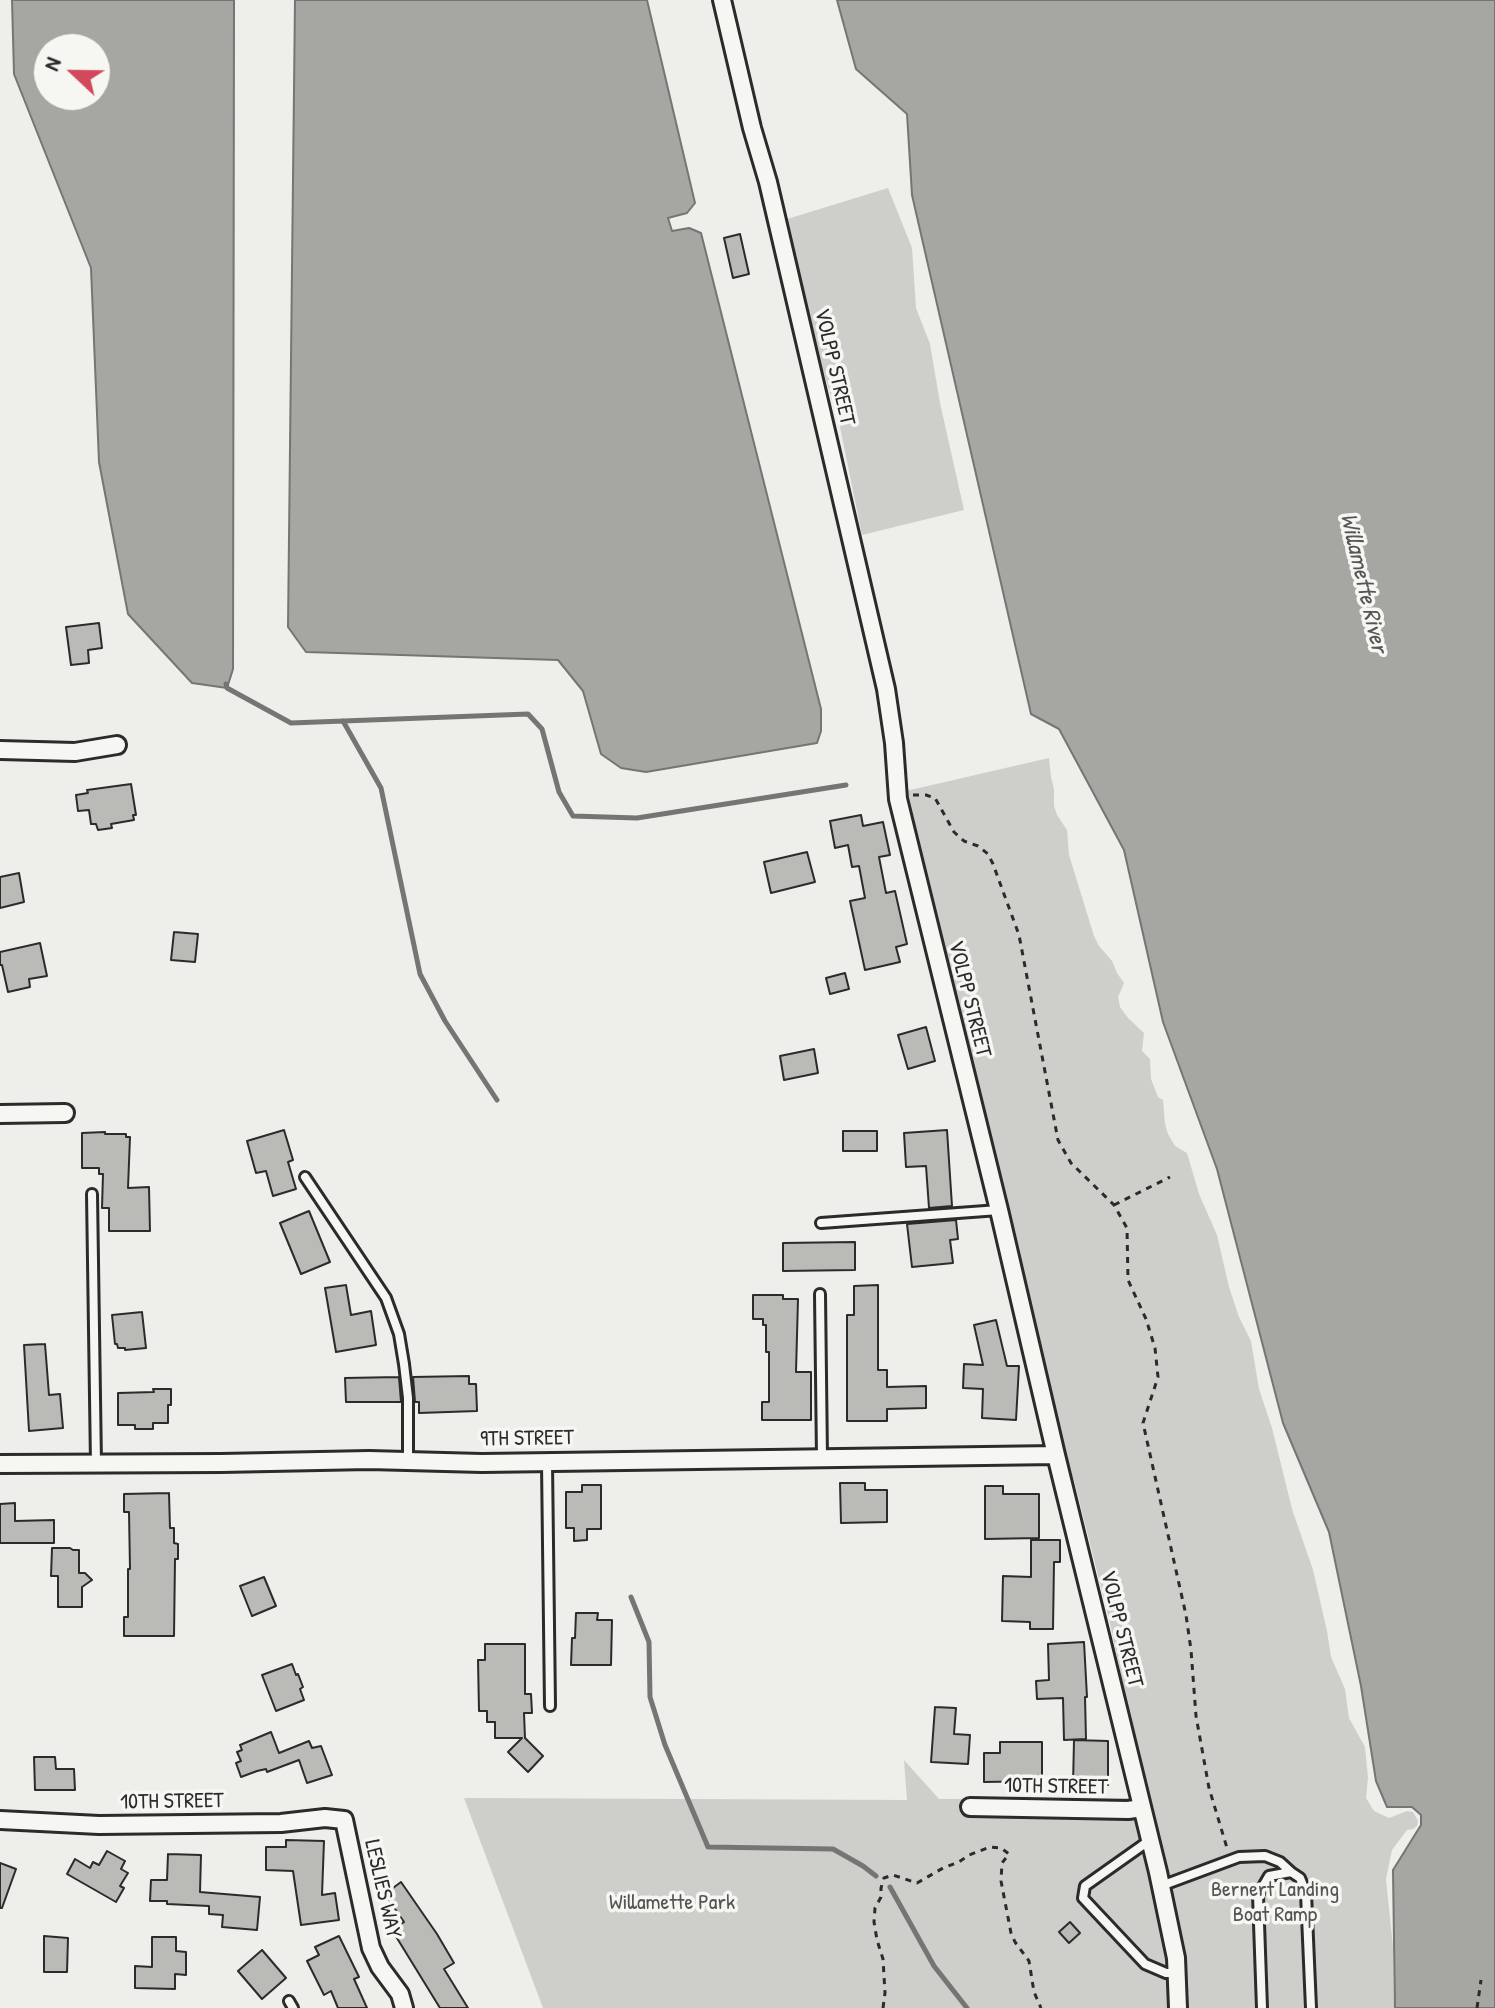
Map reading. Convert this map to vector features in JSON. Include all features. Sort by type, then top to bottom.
[{"type":"street","name":"VOLPP STREET","points":[[722,0],[886,689],[898,799],[1150,1840],[1177,1973],[1178,2008]]},
{"type":"street","points":[[0,750],[75,752],[117,745]]},
{"type":"street","points":[[0,1114],[65,1113]]},
{"type":"street","name":"9TH STREET","points":[[0,1464],[408,1460],[482,1463],[1056,1455]]},
{"type":"street","name":"10TH STREET","points":[[970,1807],[1142,1808]]},
{"type":"street","name":"10TH STREET","points":[[0,1820],[99,1825],[281,1823],[313,1818],[344,1820]]},
{"type":"street","name":"LESLIES WAY","points":[[344,1820],[371,1948],[380,1967],[400,1994],[404,2008]]},
{"type":"lane","points":[[305,1177],[370,1272],[386,1298],[395,1322],[405,1375],[408,1460]]},
{"type":"lane","points":[[92,1194],[96,1464]]},
{"type":"lane","points":[[821,1223],[999,1210]]},
{"type":"lane","points":[[820,1294],[822,1458]]},
{"type":"lane","points":[[547,1461],[550,1706]]},
{"type":"lane","points":[[1150,1840],[1085,1886],[1083,1898],[1145,1964],[1166,1973],[1177,1973]]},
{"type":"lane","points":[[1160,1886],[1239,1857],[1265,1856],[1280,1862],[1300,1878],[1306,1893],[1311,2008]]},
{"type":"lane","points":[[1262,2008],[1258,1895],[1269,1876],[1291,1872]]},
{"type":"path","points":[[898,799],[916,795],[935,798],[954,832],[988,854],[1019,935],[1058,1140],[1071,1163],[1114,1205],[1127,1228],[1128,1280],[1155,1348],[1158,1377],[1143,1423],[1186,1615],[1196,1716],[1209,1788],[1230,1860]]},
{"type":"path","points":[[1114,1205],[1170,1177]]},
{"type":"path","points":[[883,2008],[883,1959],[874,1922],[884,1878],[893,1875],[917,1883],[990,1847],[1001,1848],[1009,1854],[1002,1863],[1001,1881],[1007,1913],[1015,1942],[1029,1961],[1034,1992],[1041,2008]]},
{"type":"path","points":[[1477,2008],[1481,1980]]},
{"type":"green space","points":[[888,188],[912,248],[916,308],[930,344],[964,510],[862,535],[840,427],[812,333],[784,220]]},
{"type":"green space","points":[[1049,758],[1054,806],[1067,830],[1069,855],[1094,936],[1124,983],[1118,997],[1120,1007],[1144,1033],[1142,1051],[1150,1059],[1151,1079],[1158,1097],[1163,1100],[1168,1134],[1175,1146],[1187,1153],[1199,1194],[1217,1235],[1239,1317],[1251,1341],[1259,1389],[1292,1509],[1313,1570],[1331,1657],[1345,1689],[1349,1718],[1365,1747],[1366,1798],[1374,1811],[1389,1818],[1407,1811],[1413,1812],[1418,1821],[1417,1826],[1407,1830],[1392,1850],[1386,1879],[1393,1947],[1394,2008],[543,2008],[464,1798],[907,1800],[904,1760],[939,1799],[1147,1798],[1110,1623],[1074,1480],[1057,1445],[1041,1350],[906,791]]},
{"type":"water","points":[[12,0],[234,0],[233,669],[227,688],[192,683],[128,614],[99,462],[91,268],[14,74]]},
{"type":"water","points":[[295,0],[647,0],[695,203],[687,213],[668,218],[672,231],[689,228],[701,233],[821,709],[821,731],[817,743],[646,772],[621,768],[601,754],[583,691],[558,660],[306,652],[288,627]]},
{"type":"water","name":"Willamette River","points":[[837,0],[1495,0],[1495,2008],[1395,2008],[1393,1870],[1421,1825],[1421,1815],[1412,1807],[1387,1807],[1376,1781],[1361,1686],[1329,1532],[1283,1423],[1217,1169],[1163,1022],[1124,850],[1059,729],[1031,714],[912,195],[907,114],[856,69]]},
{"type":"building","points":[[740,234],[749,274],[733,278],[724,238]]},
{"type":"building","points":[[99,623],[102,648],[88,650],[89,663],[71,665],[66,627]]},
{"type":"building","points":[[131,784],[136,815],[133,815],[134,820],[98,830],[96,824],[91,824],[89,810],[78,811],[76,795],[88,793],[87,790]]},
{"type":"building","points":[[861,815],[863,826],[883,822],[890,855],[879,857],[886,893],[895,891],[907,944],[896,947],[900,962],[865,970],[850,901],[865,898],[859,866],[852,867],[848,845],[835,848],[830,821]]},
{"type":"building","points":[[807,852],[815,882],[771,893],[764,862]]},
{"type":"building","points":[[19,873],[24,902],[0,908],[0,877]]},
{"type":"building","points":[[174,932],[198,934],[195,962],[171,960]]},
{"type":"building","points":[[40,943],[47,976],[29,979],[30,987],[8,992],[0,965],[0,952]]},
{"type":"building","points":[[845,973],[849,989],[830,994],[826,978]]},
{"type":"building","points":[[926,1027],[935,1061],[908,1069],[898,1035]]},
{"type":"building","points":[[814,1049],[818,1073],[784,1080],[780,1056]]},
{"type":"building","points":[[284,1130],[293,1160],[288,1162],[296,1189],[273,1196],[266,1171],[256,1173],[247,1141]]},
{"type":"building","points":[[947,1130],[952,1206],[929,1208],[926,1166],[906,1167],[904,1133]]},
{"type":"building","points":[[843,1131],[877,1131],[877,1151],[843,1151]]},
{"type":"building","points":[[105,1132],[130,1137],[128,1188],[149,1187],[150,1231],[109,1231],[109,1208],[102,1208],[103,1174],[99,1174],[99,1168],[82,1168],[82,1133]]},
{"type":"building","points":[[309,1211],[330,1262],[301,1274],[280,1223]]},
{"type":"building","points":[[956,1220],[958,1239],[950,1240],[953,1263],[912,1267],[907,1224]]},
{"type":"building","points":[[855,1242],[855,1270],[783,1271],[783,1243]]},
{"type":"building","points":[[346,1285],[351,1315],[371,1311],[376,1345],[336,1352],[325,1288]]},
{"type":"building","points":[[878,1285],[878,1370],[887,1370],[887,1387],[926,1386],[926,1408],[887,1409],[887,1421],[847,1421],[847,1315],[854,1315],[854,1286]]},
{"type":"building","points":[[753,1295],[783,1295],[783,1299],[798,1299],[796,1372],[811,1372],[811,1420],[762,1420],[762,1402],[769,1402],[769,1352],[766,1352],[766,1325],[763,1325],[763,1319],[753,1319]]},
{"type":"building","points":[[142,1312],[146,1348],[118,1348],[112,1315]]},
{"type":"building","points":[[996,1320],[1007,1366],[1019,1366],[1016,1420],[982,1418],[983,1389],[963,1388],[964,1364],[983,1365],[974,1325]]},
{"type":"building","points":[[45,1344],[49,1395],[60,1394],[63,1428],[29,1431],[24,1345]]},
{"type":"building","points":[[469,1376],[469,1384],[476,1384],[477,1411],[419,1413],[413,1377]]},
{"type":"building","points":[[399,1377],[401,1402],[346,1402],[345,1378]]},
{"type":"building","points":[[153,1389],[171,1389],[168,1423],[153,1423],[153,1429],[118,1425],[118,1393],[154,1392]]},
{"type":"building","points":[[840,1483],[865,1483],[865,1490],[887,1490],[887,1522],[841,1523]]},
{"type":"building","points":[[582,1485],[601,1485],[601,1529],[587,1529],[587,1540],[574,1541],[574,1528],[566,1528],[566,1492],[582,1492]]},
{"type":"building","points":[[985,1486],[1003,1486],[1003,1494],[1039,1494],[1039,1538],[985,1539]]},
{"type":"building","points":[[169,1493],[170,1528],[174,1528],[174,1543],[178,1544],[174,1636],[124,1636],[130,1569],[129,1512],[124,1512],[124,1494]]},
{"type":"building","points":[[15,1503],[15,1521],[54,1520],[54,1543],[0,1543],[0,1504]]},
{"type":"building","points":[[1031,1540],[1060,1540],[1060,1562],[1054,1562],[1053,1629],[1030,1629],[1030,1622],[1002,1621],[1003,1576],[1031,1577]]},
{"type":"building","points":[[52,1548],[79,1550],[79,1573],[85,1573],[92,1580],[82,1587],[82,1607],[58,1607],[58,1576],[51,1576]]},
{"type":"building","points":[[264,1577],[276,1606],[252,1616],[240,1586]]},
{"type":"building","points":[[576,1613],[598,1613],[597,1620],[612,1620],[611,1665],[571,1665]]},
{"type":"building","points":[[1084,1642],[1086,1739],[1064,1740],[1063,1698],[1037,1699],[1036,1681],[1049,1680],[1048,1644]]},
{"type":"building","points":[[485,1644],[525,1644],[525,1694],[531,1694],[532,1713],[524,1713],[525,1738],[543,1756],[528,1772],[508,1752],[522,1738],[495,1738],[495,1722],[487,1722],[487,1711],[479,1711],[478,1660],[485,1660]]},
{"type":"building","points":[[292,1664],[303,1687],[300,1689],[304,1700],[276,1711],[262,1675]]},
{"type":"building","points":[[935,1707],[956,1708],[954,1734],[970,1735],[968,1764],[931,1762]]},
{"type":"building","points":[[271,1732],[279,1753],[309,1741],[312,1748],[321,1746],[332,1775],[307,1783],[299,1760],[267,1772],[266,1769],[241,1777],[236,1763],[241,1761],[237,1752],[242,1750],[240,1745]]},
{"type":"building","points":[[1074,1740],[1108,1741],[1108,1785],[1073,1785]]},
{"type":"building","points":[[1000,1742],[1042,1742],[1042,1781],[984,1782],[984,1753],[1000,1753]]},
{"type":"building","points":[[34,1757],[55,1757],[56,1769],[74,1769],[75,1790],[35,1790]]},
{"type":"building","points":[[286,1840],[324,1841],[322,1895],[335,1893],[339,1920],[301,1925],[293,1871],[266,1870],[266,1847],[286,1847]]},
{"type":"building","points":[[107,1851],[125,1861],[121,1869],[128,1873],[120,1886],[124,1888],[116,1902],[67,1874],[75,1859],[90,1868],[93,1862],[99,1865]]},
{"type":"building","points":[[168,1854],[201,1855],[200,1892],[260,1897],[257,1930],[222,1927],[223,1915],[209,1914],[209,1906],[150,1901],[151,1880],[167,1880]]},
{"type":"building","points":[[0,1863],[16,1869],[2,1908],[0,1908]]},
{"type":"building","points":[[401,1882],[454,1963],[444,1969],[468,2008],[440,2008],[392,1930],[404,1922],[385,1894]]},
{"type":"building","points":[[1070,1922],[1080,1933],[1069,1943],[1059,1932]]},
{"type":"building","points":[[44,1936],[68,1938],[67,1972],[44,1972]]},
{"type":"building","points":[[339,1936],[359,1977],[354,1979],[367,2008],[338,2008],[331,1991],[324,1995],[307,1961],[319,1955],[315,1947]]},
{"type":"building","points":[[152,1937],[176,1937],[176,1951],[186,1952],[186,1975],[175,1974],[175,1989],[135,1988],[135,1966],[152,1967]]},
{"type":"building","points":[[262,1950],[286,1978],[262,1999],[238,1971]]},
{"type":"waterway","points":[[226,684],[227,688],[291,723],[528,714],[542,729],[559,792],[573,816],[637,818],[846,785]]},
{"type":"waterway","points":[[343,721],[381,788],[420,974],[445,1021],[497,1100]]},
{"type":"waterway","points":[[631,1597],[649,1642],[650,1697],[665,1745],[708,1847],[833,1849],[876,1876]]},
{"type":"waterway","points":[[890,1887],[934,1966],[967,2008]]},
{"type":"park label","name":"Bernert Landing Boat Ramp","points":[[1275,1902]]},
{"type":"park label","name":"Willamette Park","points":[[672,1903]]}]
